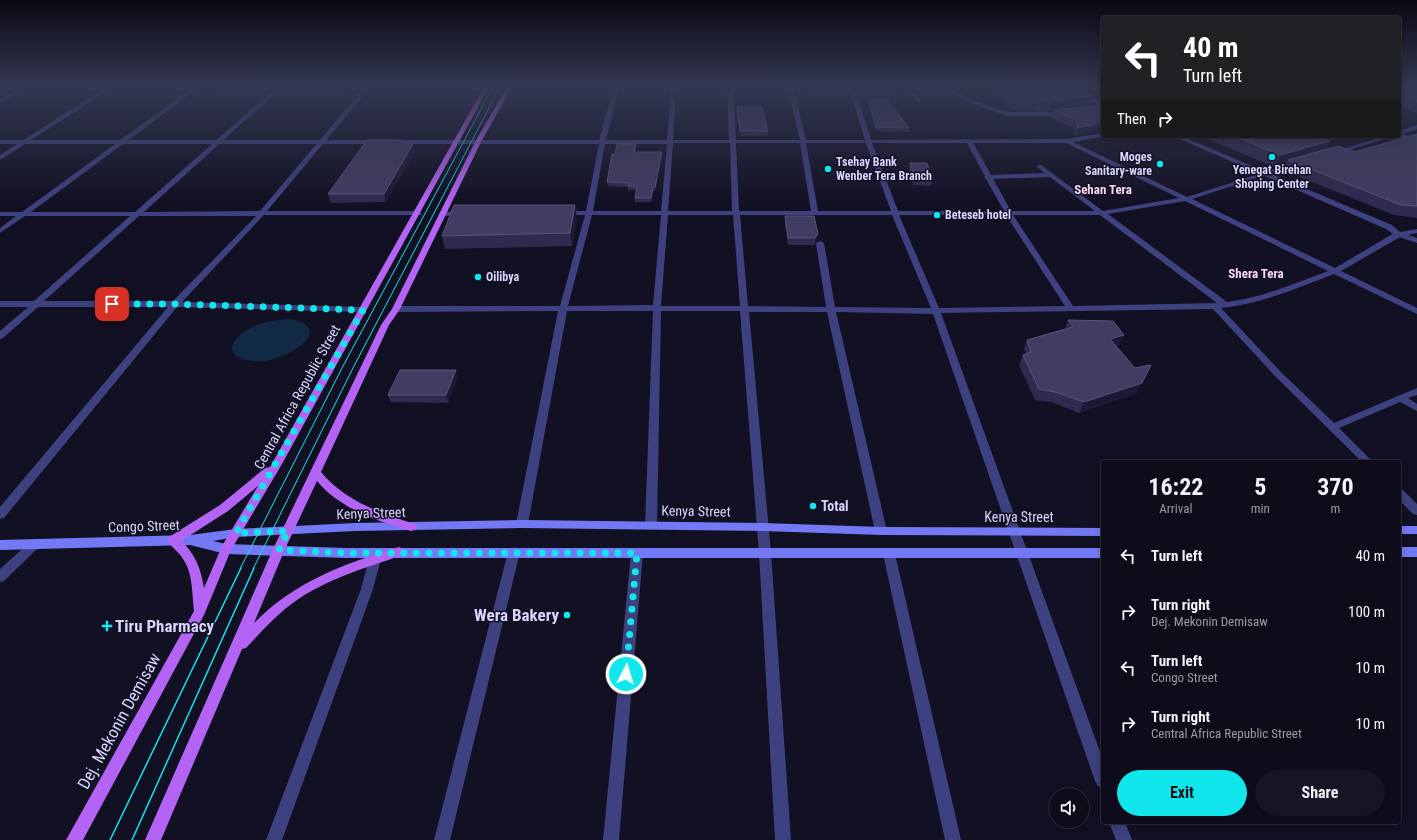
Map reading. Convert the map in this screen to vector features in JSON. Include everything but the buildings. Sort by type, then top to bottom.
[{"type":"main road","name":"Central Africa Republic Street","points":[[236,533],[277,464],[465,126]]},
{"type":"main road","points":[[153,840],[279,550],[315,472],[385,325],[396,309],[487,126]]},
{"type":"main road","points":[[200,611],[194,568],[185,551],[173,540],[224,508],[277,464]]},
{"type":"main road","points":[[315,472],[322,483],[338,495],[380,518],[411,527]]},
{"type":"main road","name":"Kenya Street","points":[[288,531],[522,524],[763,527],[881,531],[1101,532]]},
{"type":"main road","points":[[1401,530],[1417,530]]},
{"type":"main road","name":"Congo Street","points":[[0,545],[190,540],[236,533],[288,531]]},
{"type":"main road","name":"Dej. Mekonin Demisaw","points":[[74,840],[200,611],[226,549],[236,533]]},
{"type":"main road","points":[[190,540],[226,549],[347,553],[514,552],[1101,554]]},
{"type":"main road","points":[[237,648],[281,605],[307,587],[344,570],[399,552]]},
{"type":"main road","points":[[1401,552],[1417,552]]},
{"type":"street","points":[[0,158],[50,126]]},
{"type":"street","points":[[0,231],[144,126]]},
{"type":"street","points":[[0,336],[33,304],[235,126]]},
{"type":"street","points":[[0,515],[175,304],[261,214],[336,126]]},
{"type":"street","points":[[522,524],[563,309],[589,213],[606,126]]},
{"type":"street","points":[[651,525],[660,248],[665,212],[664,205],[672,126]]},
{"type":"street","points":[[731,126],[743,310],[765,553],[783,840]]},
{"type":"street","points":[[799,126],[815,213]]},
{"type":"street","points":[[864,126],[895,213],[936,311],[1002,500],[1024,554],[1101,775]]},
{"type":"street","points":[[1401,133],[1417,127]]},
{"type":"street","points":[[0,142],[1067,141],[1101,135]]},
{"type":"street","points":[[1401,135],[1417,141]]},
{"type":"street","points":[[1181,138],[1389,227],[1399,234],[1417,241]]},
{"type":"street","points":[[1323,156],[1384,138]]},
{"type":"street","points":[[969,141],[987,177],[1009,214],[1070,308]]},
{"type":"street","points":[[1067,141],[1416,310]]},
{"type":"street","points":[[558,213],[1103,213],[1186,199],[1308,160]]},
{"type":"street","points":[[1039,166],[1103,213],[1220,306],[1277,373],[1366,460]]},
{"type":"street","points":[[987,177],[1053,175]]},
{"type":"street","points":[[0,214],[418,213]]},
{"type":"street","points":[[442,214],[473,213]]},
{"type":"street","points":[[396,309],[657,308],[936,311],[1220,306],[1242,303],[1267,296],[1335,271],[1399,234],[1417,231]]},
{"type":"street","points":[[820,243],[831,311],[881,531]]},
{"type":"street","points":[[0,304],[175,304],[363,310]]},
{"type":"street","points":[[1333,427],[1417,391]]},
{"type":"street","points":[[1400,398],[1417,408]]},
{"type":"street","points":[[1401,495],[1417,511]]},
{"type":"street","points":[[0,577],[35,544]]},
{"type":"street","points":[[442,840],[514,552]]},
{"type":"street","points":[[611,840],[637,553]]},
{"type":"street","points":[[889,554],[953,840]]},
{"type":"street","points":[[274,840],[367,589],[375,559]]},
{"type":"street","points":[[1118,824],[1124,840]]},
{"type":"water","points":[[291,319],[304,324],[310,330],[309,337],[303,344],[283,356],[263,361],[255,361],[240,358],[232,350],[232,345],[236,339],[249,329],[267,322]]},
{"type":"tram line","points":[[240,569],[343,366],[472,126]]},
{"type":"tram line","points":[[253,569],[354,366],[479,126]]},
{"type":"tram line","points":[[110,840],[241,568]]},
{"type":"tram line","points":[[132,840],[254,568]]},
{"type":"place","name":"Yenegat Birehan Shoping Center","points":[[1272,157]]},
{"type":"place","name":"Moges Sanitary-ware","points":[[1160,164]]},
{"type":"place","name":"Tsehay Bank Wenber Tera Branch","points":[[828,169]]},
{"type":"place","name":"Beteseb hotel","points":[[937,215]]},
{"type":"place","name":"Oilibya","points":[[478,277]]},
{"type":"place","name":"Total","points":[[813,506]]},
{"type":"place","name":"Wera Bakery","points":[[567,615]]},
{"type":"place","name":"Tiru Pharmacy","points":[[107,626]]},
{"type":"district","name":"Sehan Tera","points":[[1103,189]]},
{"type":"district","name":"Shera Tera","points":[[1256,273]]},
{"type":"route","points":[[112,304],[175,304],[363,310],[277,464],[236,533],[288,531],[279,550],[347,553],[637,553],[626,674]]}]
